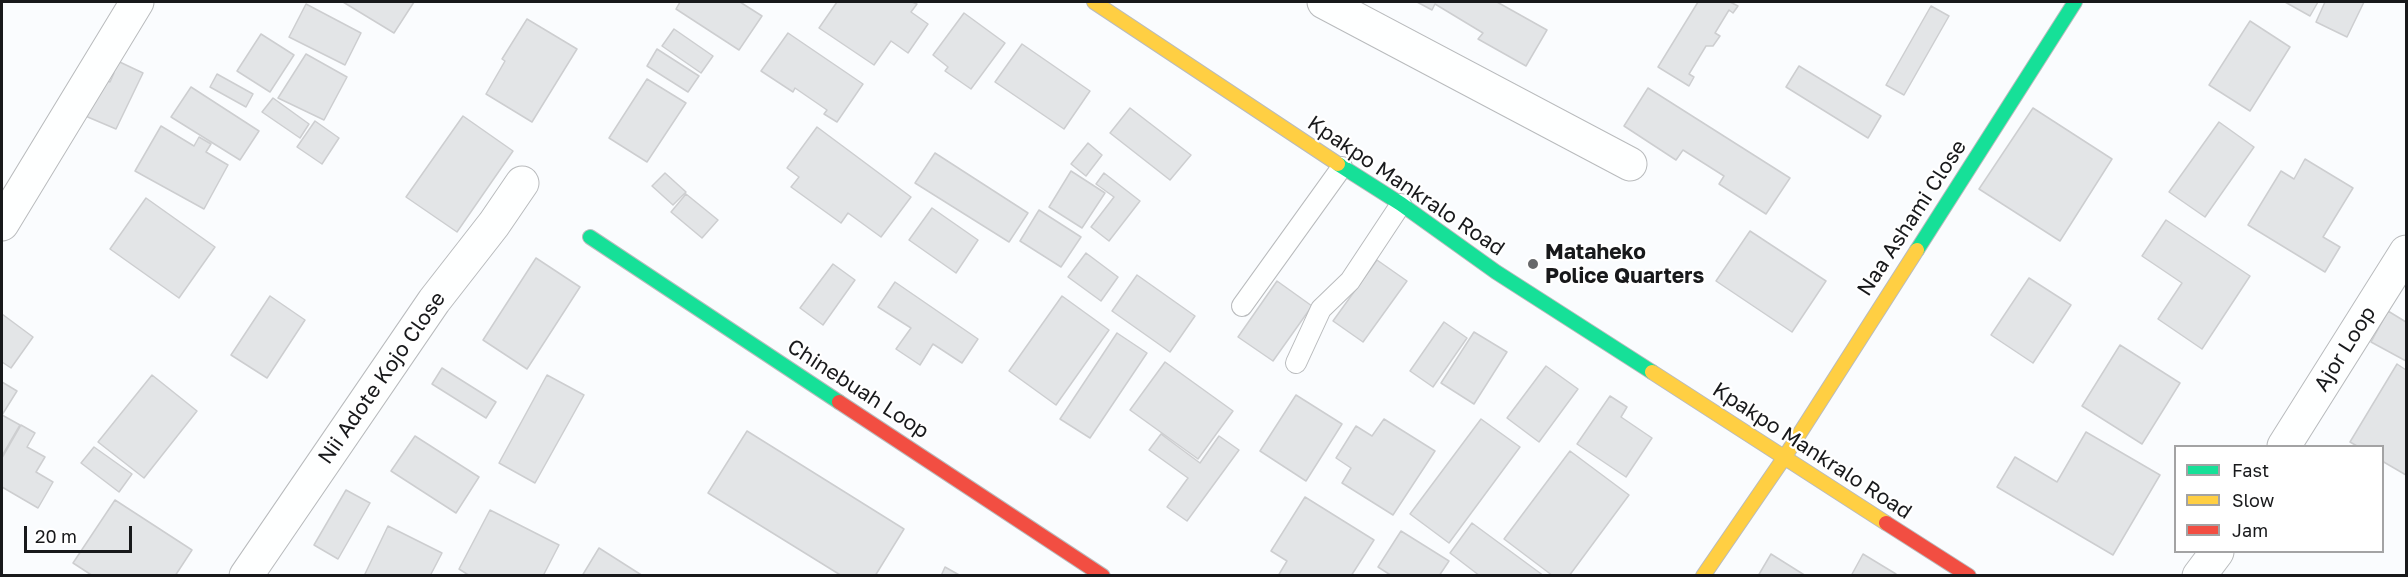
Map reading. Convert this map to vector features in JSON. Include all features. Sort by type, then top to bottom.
[{"type":"street","points":[[2,224],[137,2]]},
{"type":"street","name":"Kpakpo Mankralo Road","points":[[1094,2],[1401,204],[1497,272],[1969,576]]},
{"type":"street","points":[[1324,2],[1630,164]]},
{"type":"street","name":"Naa Ashami Close","points":[[1784,458],[2075,2]]},
{"type":"street","name":"Nii Adote Kojo Close","points":[[246,576],[434,301],[494,224],[522,183]]},
{"type":"street","name":"Chinebuah Loop","points":[[590,237],[1103,576]]},
{"type":"street","name":"Ajor Loop","points":[[2285,445],[2406,252]]},
{"type":"street","points":[[1703,576],[1784,458]]},
{"type":"street","points":[[2199,576],[2216,553]]},
{"type":"lane","points":[[1242,306],[1342,167]]},
{"type":"lane","points":[[1296,363],[1321,309],[1350,282],[1401,204]]},
{"type":"building","points":[[343,2],[414,2],[394,33]]},
{"type":"building","points":[[680,2],[740,2],[762,16],[739,50],[676,9]]},
{"type":"building","points":[[837,2],[912,2],[917,4],[911,12],[928,24],[908,53],[891,41],[874,65],[819,28]]},
{"type":"building","points":[[1417,2],[1497,2],[1547,30],[1526,66],[1478,39],[1483,33],[1435,4],[1432,10]]},
{"type":"building","points":[[1698,2],[1730,2],[1738,6],[1733,13],[1729,10],[1715,33],[1720,36],[1713,46],[1706,46],[1689,74],[1694,77],[1689,86],[1658,67]]},
{"type":"building","points":[[2285,2],[2318,2],[2310,16]]},
{"type":"building","points":[[2325,2],[2364,2],[2347,37],[2316,22]]},
{"type":"building","points":[[306,4],[361,33],[345,65],[289,37]]},
{"type":"building","points":[[1931,6],[1949,16],[1904,95],[1886,85]]},
{"type":"building","points":[[964,13],[1005,43],[971,89],[945,71],[948,67],[933,55]]},
{"type":"building","points":[[527,19],[577,49],[532,122],[486,94],[505,61],[502,59]]},
{"type":"building","points":[[2250,21],[2290,47],[2250,111],[2209,85]]},
{"type":"building","points":[[674,29],[713,56],[701,73],[662,46]]},
{"type":"building","points":[[788,33],[863,84],[837,122],[824,114],[827,110],[795,88],[793,92],[761,71]]},
{"type":"building","points":[[261,34],[294,55],[270,92],[237,71]]},
{"type":"building","points":[[1022,44],[1090,91],[1064,129],[995,82]]},
{"type":"building","points":[[657,49],[699,76],[688,92],[647,66]]},
{"type":"building","points":[[306,54],[347,77],[324,120],[278,98]]},
{"type":"building","points":[[107,56],[143,73],[116,129],[83,115],[101,78],[110,82],[114,73],[102,67]]},
{"type":"building","points":[[1799,66],[1881,116],[1868,138],[1786,87]]},
{"type":"building","points":[[217,74],[253,94],[246,107],[210,87]]},
{"type":"building","points":[[647,79],[686,103],[647,162],[609,138]]},
{"type":"building","points":[[191,87],[259,131],[240,160],[171,117]]},
{"type":"building","points":[[1648,88],[1790,178],[1766,214],[1719,184],[1724,176],[1683,150],[1676,160],[1624,126]]},
{"type":"building","points":[[273,98],[309,124],[300,138],[262,112]]},
{"type":"building","points":[[1130,108],[1191,155],[1170,180],[1110,133]]},
{"type":"building","points":[[2033,108],[2112,159],[2060,241],[1979,189]]},
{"type":"building","points":[[463,116],[513,151],[457,232],[406,197]]},
{"type":"building","points":[[315,121],[339,138],[322,164],[297,147]]},
{"type":"building","points":[[2219,122],[2254,147],[2205,217],[2169,192]]},
{"type":"building","points":[[161,126],[194,146],[199,137],[211,144],[206,152],[228,165],[204,209],[135,171]]},
{"type":"building","points":[[817,127],[911,197],[881,237],[848,213],[841,223],[791,187],[799,177],[787,168]]},
{"type":"building","points":[[1088,143],[1102,155],[1086,176],[1071,164]]},
{"type":"building","points":[[935,153],[1028,213],[1009,242],[915,183]]},
{"type":"building","points":[[2305,159],[2353,188],[2323,237],[2340,247],[2325,272],[2248,225],[2281,171],[2294,179]]},
{"type":"building","points":[[1071,171],[1105,193],[1082,228],[1049,207]]},
{"type":"building","points":[[665,173],[686,192],[673,205],[652,186]]},
{"type":"building","points":[[1104,173],[1140,201],[1109,241],[1091,227],[1114,197],[1096,184]]},
{"type":"building","points":[[686,194],[718,220],[702,238],[671,212]]},
{"type":"building","points":[[146,198],[215,247],[179,298],[110,249]]},
{"type":"building","points":[[932,208],[978,240],[956,273],[909,240]]},
{"type":"building","points":[[1039,210],[1081,237],[1061,267],[1020,241]]},
{"type":"building","points":[[2166,220],[2250,276],[2202,349],[2158,319],[2182,283],[2142,256]]},
{"type":"building","points":[[1750,231],[1826,281],[1792,332],[1716,281]]},
{"type":"building","points":[[1086,253],[1118,277],[1101,301],[1068,277]]},
{"type":"building","points":[[536,258],[580,287],[527,369],[483,340]]},
{"type":"building","points":[[1377,260],[1407,281],[1363,342],[1333,321]]},
{"type":"building","points":[[833,264],[855,280],[823,325],[800,308]]},
{"type":"building","points":[[1137,275],[1195,316],[1170,352],[1112,311]]},
{"type":"building","points":[[2029,278],[2071,305],[2033,363],[1991,335]]},
{"type":"building","points":[[1277,281],[1312,306],[1273,361],[1238,337]]},
{"type":"building","points":[[895,282],[978,339],[962,363],[933,344],[920,365],[896,349],[911,328],[878,307]]},
{"type":"building","points":[[270,296],[305,320],[267,378],[231,355]]},
{"type":"building","points":[[1062,296],[1109,330],[1056,405],[1009,371]]},
{"type":"building","points":[[2388,311],[2406,322],[2406,361],[2371,342]]},
{"type":"building","points":[[2,314],[33,337],[11,368],[2,362]]},
{"type":"building","points":[[1444,322],[1467,338],[1433,387],[1410,371]]},
{"type":"building","points":[[1474,332],[1507,352],[1474,404],[1441,383]]},
{"type":"building","points":[[1117,333],[1147,353],[1090,438],[1060,419]]},
{"type":"building","points":[[2120,345],[2180,383],[2142,444],[2082,406]]},
{"type":"building","points":[[1165,362],[1233,411],[1198,459],[1130,410]]},
{"type":"building","points":[[2397,364],[2406,370],[2406,475],[2384,462],[2384,445],[2355,445],[2350,442]]},
{"type":"building","points":[[1546,366],[1578,389],[1539,442],[1507,418]]},
{"type":"building","points":[[442,368],[496,402],[486,418],[432,384]]},
{"type":"building","points":[[152,375],[197,411],[144,478],[98,442]]},
{"type":"building","points":[[547,375],[584,395],[535,483],[499,463]]},
{"type":"building","points":[[2,382],[17,391],[2,415]]},
{"type":"building","points":[[1296,395],[1342,424],[1306,481],[1260,451]]},
{"type":"building","points":[[1610,396],[1627,407],[1621,417],[1652,438],[1626,477],[1577,444]]},
{"type":"building","points":[[2,415],[20,425],[2,456]]},
{"type":"building","points":[[1384,419],[1435,451],[1393,515],[1342,483],[1351,468],[1336,458],[1356,426],[1372,436]]},
{"type":"building","points":[[1481,419],[1520,447],[1449,543],[1410,514]]},
{"type":"building","points":[[21,425],[35,433],[27,447],[45,457],[36,472],[53,482],[38,508],[2,487],[2,458]]},
{"type":"building","points":[[747,431],[904,529],[875,576],[842,576],[708,493]]},
{"type":"building","points":[[2086,432],[2160,475],[2113,555],[1997,487],[2015,457],[2057,482]]},
{"type":"building","points":[[1161,434],[1200,463],[1219,436],[1239,450],[1187,521],[1167,507],[1188,478],[1149,450]]},
{"type":"building","points":[[415,436],[479,477],[456,513],[391,471]]},
{"type":"building","points":[[94,447],[132,474],[119,492],[81,463]]},
{"type":"building","points":[[1570,451],[1629,495],[1569,576],[1553,576],[1504,539]]},
{"type":"building","points":[[346,490],[370,503],[338,559],[314,545]]},
{"type":"building","points":[[1305,497],[1374,540],[1351,576],[1278,576],[1287,561],[1271,551]]},
{"type":"building","points":[[115,500],[192,550],[175,576],[93,576],[73,563]]},
{"type":"building","points":[[490,510],[559,545],[543,576],[470,576],[459,569]]},
{"type":"building","points":[[1472,523],[1544,576],[1480,576],[1450,553]]},
{"type":"building","points":[[388,526],[442,553],[430,576],[364,576]]},
{"type":"building","points":[[1401,531],[1449,561],[1439,576],[1392,576],[1378,567]]},
{"type":"building","points":[[599,548],[643,576],[582,576]]},
{"type":"building","points":[[1771,554],[1806,576],[1758,576]]},
{"type":"building","points":[[1863,554],[1896,574],[1896,576],[1851,576]]},
{"type":"building","points":[[945,567],[961,576],[941,576]]},
{"type":"traffic: fast","points":[[1917,250],[2075,2]]},
{"type":"traffic: fast","points":[[1338,164],[1401,204],[1496,272],[1652,372]]},
{"type":"traffic: fast","points":[[590,237],[839,402]]},
{"type":"traffic: slow","points":[[1094,2],[1338,164]]},
{"type":"traffic: slow","points":[[1703,576],[1784,458],[1917,250]]},
{"type":"traffic: slow","points":[[1652,372],[1886,523]]},
{"type":"traffic: jam","points":[[839,402],[1103,576]]},
{"type":"traffic: jam","points":[[1886,523],[1969,576]]},
{"type":"place","name":"Mataheko Police Quarters","points":[[1533,264]]}]
